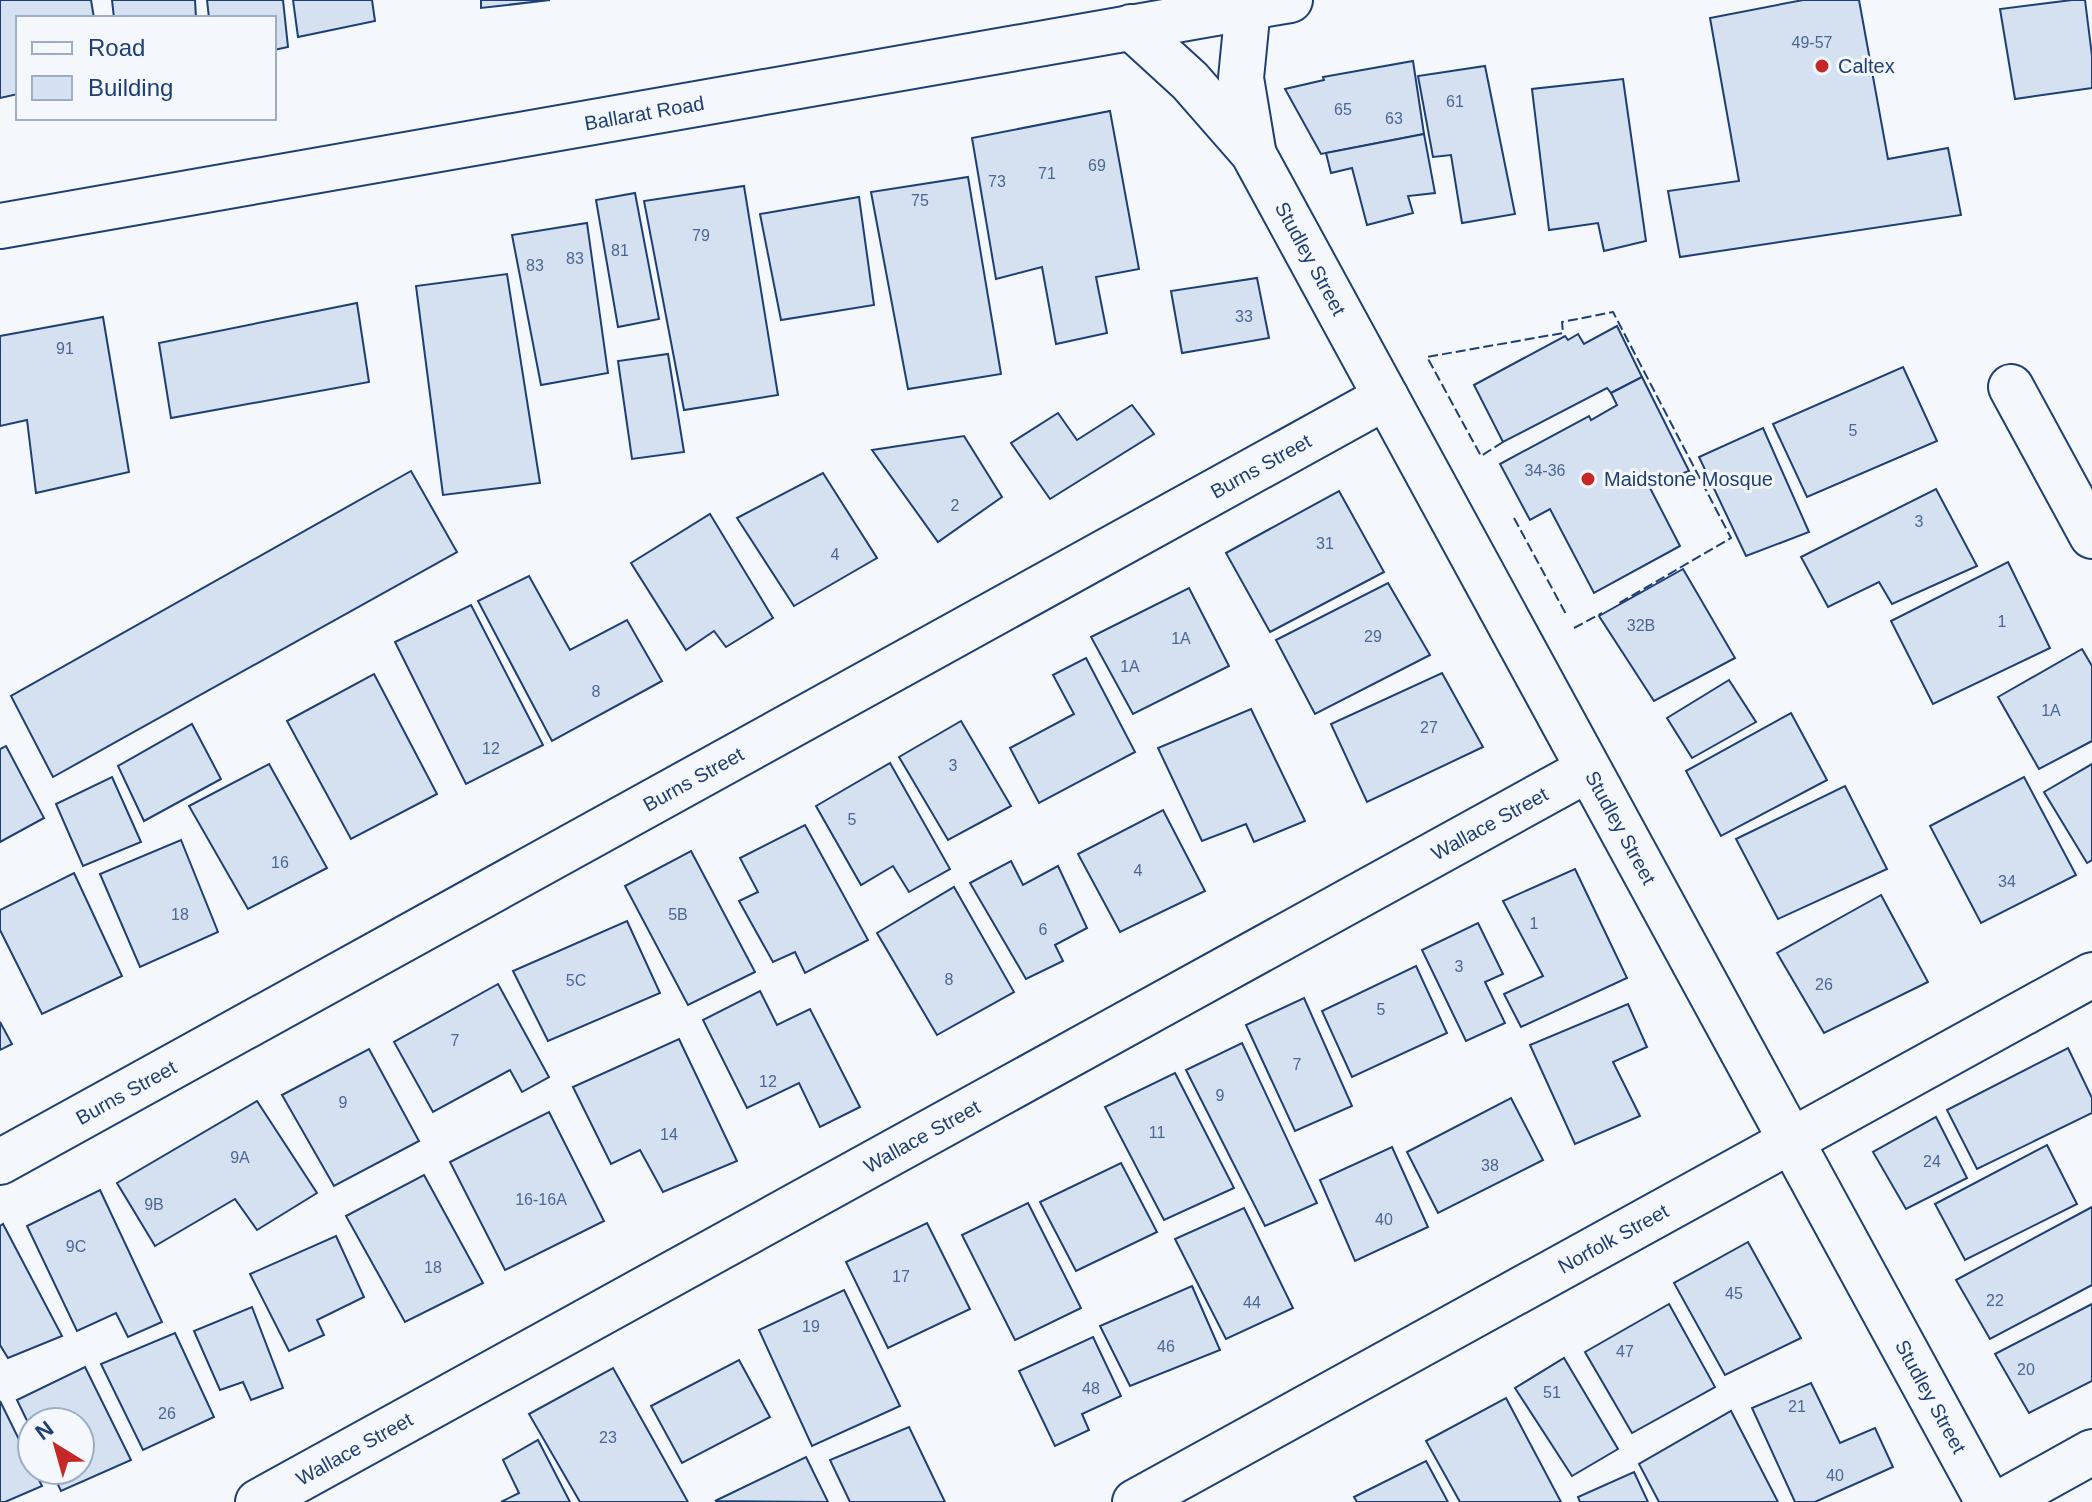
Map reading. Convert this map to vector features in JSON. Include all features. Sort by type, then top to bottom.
[{"type":"main road","name":"Ballarat Road","points":[[0,226],[1114,20],[1262,3]]},
{"type":"main road","name":"Studley Street","points":[[1253,153],[1241,78],[1262,3]]},
{"type":"main road","name":"Studley Street","points":[[1114,20],[1190,81],[1253,153],[1988,1502]]},
{"type":"main road","points":[[2011,387],[2092,536]]},
{"type":"main road","name":"Burns Street","points":[[0,1162],[1386,397]]},
{"type":"main road","name":"Wallace Street","points":[[258,1502],[1587,770]]},
{"type":"main road","name":"Norfolk Street","points":[[1135,1502],[2092,975]]},
{"type":"main road","points":[[2002,1502],[2092,1452]]},
{"type":"building","points":[[0,0],[91,0],[94,16],[16,16],[16,94],[0,98]]},
{"type":"building","points":[[112,0],[195,0],[196,16],[114,16]]},
{"type":"building","points":[[207,0],[283,0],[288,47],[276,50],[276,16],[209,16]]},
{"type":"building","points":[[293,0],[372,0],[375,21],[298,37]]},
{"type":"building","points":[[481,0],[550,0],[481,8]]},
{"type":"building","points":[[1803,0],[1859,0],[1888,159],[1948,148],[1961,215],[1680,257],[1668,191],[1739,181],[1710,18]]},
{"type":"building","points":[[2085,0],[2092,56],[2092,88],[2015,99],[2000,9]]},
{"type":"building","points":[[1413,61],[1424,134],[1321,154],[1285,89],[1324,80],[1323,77]]},
{"type":"building","points":[[1485,66],[1515,214],[1462,223],[1451,155],[1433,157],[1418,76]]},
{"type":"building","points":[[1623,79],[1646,241],[1604,251],[1598,223],[1549,230],[1532,89]]},
{"type":"building","points":[[1110,111],[1139,269],[1096,277],[1107,333],[1056,344],[1042,267],[996,279],[972,138]]},
{"type":"building","points":[[1424,134],[1435,193],[1408,196],[1413,213],[1367,225],[1352,168],[1331,173],[1326,153]]},
{"type":"building","points":[[968,177],[1001,374],[908,389],[871,192]]},
{"type":"building","points":[[744,186],[778,395],[684,410],[644,201]]},
{"type":"building","points":[[635,193],[659,319],[618,327],[596,200]]},
{"type":"building","points":[[859,197],[874,305],[781,320],[760,214]]},
{"type":"building","points":[[587,223],[608,373],[541,385],[512,235]]},
{"type":"building","points":[[507,274],[540,483],[443,495],[416,286]]},
{"type":"building","points":[[1257,278],[1269,338],[1182,353],[1171,291]]},
{"type":"building","points":[[357,303],[369,382],[171,418],[159,343]]},
{"type":"building","points":[[103,317],[129,472],[36,493],[27,420],[0,426],[0,336]]},
{"type":"building","points":[[1617,326],[1642,377],[1611,393],[1607,388],[1503,442],[1474,385],[1565,336],[1568,340],[1578,334],[1584,344]]},
{"type":"building","points":[[668,354],[684,452],[632,459],[618,361]]},
{"type":"building","points":[[1903,367],[1937,441],[1807,497],[1773,424]]},
{"type":"building","name":"Maidstone Mosque","points":[[1642,377],[1689,471],[1649,486],[1680,546],[1594,593],[1550,509],[1530,520],[1500,464],[1589,416],[1591,420],[1617,405],[1611,393]]},
{"type":"building","points":[[1132,405],[1154,434],[1050,499],[1011,443],[1058,413],[1077,440]]},
{"type":"building","points":[[1763,428],[1809,532],[1746,556],[1699,457]]},
{"type":"building","points":[[964,436],[1002,497],[938,542],[872,450]]},
{"type":"building","points":[[411,471],[457,552],[53,777],[11,696]]},
{"type":"building","points":[[823,473],[877,558],[794,606],[737,518]]},
{"type":"building","points":[[1936,489],[1977,566],[1892,604],[1879,582],[1828,607],[1801,557]]},
{"type":"building","points":[[1339,491],[1384,572],[1270,632],[1226,553]]},
{"type":"building","points":[[710,514],[773,618],[726,647],[714,631],[686,650],[631,563]]},
{"type":"building","points":[[2008,562],[2050,648],[1933,704],[1891,621]]},
{"type":"building","points":[[1683,569],[1735,658],[1654,701],[1599,616]]},
{"type":"building","points":[[529,576],[570,650],[627,620],[662,681],[552,741],[478,601]]},
{"type":"building","points":[[1388,583],[1430,655],[1315,714],[1276,640]]},
{"type":"building","points":[[1189,588],[1229,666],[1133,714],[1091,637]]},
{"type":"building","points":[[471,605],[543,745],[466,784],[395,642]]},
{"type":"building","points":[[2082,649],[2092,666],[2092,741],[2039,769],[1998,697]]},
{"type":"building","points":[[1086,658],[1135,752],[1039,803],[1010,748],[1074,714],[1053,675]]},
{"type":"building","points":[[1442,673],[1483,747],[1367,802],[1331,724]]},
{"type":"building","points":[[374,674],[437,794],[351,839],[287,721]]},
{"type":"building","points":[[1729,680],[1756,722],[1692,758],[1667,718]]},
{"type":"building","points":[[1251,709],[1305,821],[1254,842],[1246,824],[1202,841],[1158,748]]},
{"type":"building","points":[[1791,713],[1827,780],[1721,836],[1686,771]]},
{"type":"building","points":[[961,721],[1011,806],[948,840],[899,757]]},
{"type":"building","points":[[192,724],[221,779],[144,821],[118,766]]},
{"type":"building","points":[[6,746],[44,818],[0,842],[0,749]]},
{"type":"building","points":[[890,763],[950,869],[909,892],[893,866],[861,885],[816,806]]},
{"type":"building","points":[[269,764],[327,868],[248,909],[189,806]]},
{"type":"building","points":[[2092,764],[2092,860],[2087,863],[2044,792]]},
{"type":"building","points":[[112,777],[141,842],[83,866],[56,804]]},
{"type":"building","points":[[2024,777],[2076,875],[1981,923],[1930,826]]},
{"type":"building","points":[[1845,786],[1887,869],[1778,919],[1736,839]]},
{"type":"building","points":[[1163,810],[1205,891],[1120,932],[1078,854]]},
{"type":"building","points":[[805,825],[868,940],[805,973],[795,952],[773,962],[739,901],[758,892],[740,858]]},
{"type":"building","points":[[181,840],[218,932],[140,967],[100,874]]},
{"type":"building","points":[[691,851],[755,972],[688,1005],[625,886]]},
{"type":"building","points":[[1011,861],[1023,885],[1058,866],[1087,928],[1055,945],[1063,961],[1026,979],[970,883]]},
{"type":"building","points":[[1575,869],[1627,978],[1521,1027],[1504,994],[1543,976],[1503,901]]},
{"type":"building","points":[[74,873],[122,976],[42,1014],[0,930],[0,910]]},
{"type":"building","points":[[954,887],[1014,992],[937,1035],[877,933]]},
{"type":"building","points":[[1881,895],[1928,982],[1824,1033],[1777,953]]},
{"type":"building","points":[[627,921],[660,993],[548,1041],[513,971]]},
{"type":"building","points":[[1478,923],[1503,974],[1485,982],[1505,1023],[1466,1041],[1422,950]]},
{"type":"building","points":[[1416,966],[1447,1033],[1352,1077],[1322,1011]]},
{"type":"building","points":[[498,984],[549,1077],[522,1092],[510,1070],[433,1112],[394,1042]]},
{"type":"building","points":[[760,991],[777,1025],[810,1009],[860,1107],[820,1127],[799,1083],[747,1108],[703,1020]]},
{"type":"building","points":[[1304,998],[1352,1106],[1295,1131],[1246,1025]]},
{"type":"building","points":[[1628,1004],[1647,1047],[1613,1062],[1640,1116],[1575,1144],[1530,1045]]},
{"type":"building","points":[[0,1022],[12,1044],[0,1050]]},
{"type":"building","points":[[679,1039],[737,1161],[663,1192],[640,1150],[611,1164],[573,1087]]},
{"type":"building","points":[[1242,1043],[1317,1203],[1265,1226],[1186,1070]]},
{"type":"building","points":[[2068,1048],[2092,1098],[2092,1113],[1977,1169],[1947,1110]]},
{"type":"building","points":[[369,1049],[419,1141],[334,1186],[282,1095]]},
{"type":"building","points":[[1175,1073],[1234,1188],[1164,1220],[1105,1107]]},
{"type":"building","points":[[1511,1098],[1543,1160],[1438,1213],[1407,1152]]},
{"type":"building","points":[[257,1101],[317,1193],[257,1230],[235,1199],[155,1246],[117,1183]]},
{"type":"building","points":[[549,1112],[604,1221],[505,1270],[450,1162]]},
{"type":"building","points":[[1936,1117],[1967,1178],[1906,1209],[1873,1152]]},
{"type":"building","points":[[2047,1145],[2077,1204],[1965,1260],[1935,1204]]},
{"type":"building","points":[[1392,1147],[1428,1227],[1355,1261],[1320,1180]]},
{"type":"building","points":[[1121,1163],[1157,1232],[1076,1271],[1040,1202]]},
{"type":"building","points":[[424,1175],[483,1283],[405,1322],[346,1216]]},
{"type":"building","points":[[100,1190],[162,1322],[128,1337],[116,1313],[77,1331],[27,1226]]},
{"type":"building","points":[[1028,1203],[1081,1308],[1015,1340],[962,1235]]},
{"type":"building","points":[[2092,1207],[2092,1285],[1990,1339],[1956,1280]]},
{"type":"building","points":[[1244,1208],[1293,1308],[1226,1339],[1175,1239]]},
{"type":"building","points":[[927,1223],[970,1309],[888,1348],[846,1262]]},
{"type":"building","points":[[3,1224],[62,1336],[8,1358],[0,1345],[0,1226]]},
{"type":"building","points":[[336,1236],[364,1297],[317,1320],[324,1335],[289,1351],[250,1274]]},
{"type":"building","points":[[1748,1242],[1801,1338],[1725,1375],[1674,1283]]},
{"type":"building","points":[[1192,1286],[1220,1350],[1130,1386],[1100,1326]]},
{"type":"building","points":[[844,1290],[900,1406],[812,1446],[759,1330]]},
{"type":"building","points":[[1669,1304],[1715,1387],[1632,1433],[1585,1352]]},
{"type":"building","points":[[2092,1304],[2092,1381],[2029,1413],[1995,1354]]},
{"type":"building","points":[[252,1307],[283,1388],[251,1400],[243,1382],[220,1390],[194,1331]]},
{"type":"building","points":[[175,1333],[214,1417],[143,1450],[101,1364]]},
{"type":"building","points":[[1093,1337],[1121,1396],[1082,1414],[1089,1430],[1055,1446],[1019,1371]]},
{"type":"building","points":[[1564,1358],[1618,1449],[1572,1476],[1515,1388]]},
{"type":"building","points":[[739,1360],[770,1417],[682,1463],[651,1406]]},
{"type":"building","points":[[85,1367],[131,1460],[96,1476],[96,1406],[20,1406],[17,1400]]},
{"type":"building","points":[[613,1368],[688,1502],[580,1502],[529,1414]]},
{"type":"building","points":[[1811,1383],[1840,1443],[1875,1428],[1893,1467],[1815,1502],[1795,1502],[1752,1408]]},
{"type":"building","points":[[1506,1398],[1561,1502],[1460,1502],[1426,1441]]},
{"type":"building","points":[[0,1401],[16,1433],[16,1486],[42,1486],[0,1502]]},
{"type":"building","points":[[1731,1411],[1778,1502],[1659,1502],[1639,1464]]},
{"type":"building","points":[[909,1427],[945,1502],[850,1502],[830,1460]]},
{"type":"building","points":[[538,1440],[570,1502],[501,1502],[519,1493],[503,1460]]},
{"type":"building","points":[[806,1457],[828,1502],[715,1501]]},
{"type":"building","points":[[1426,1461],[1448,1502],[1357,1502],[1354,1497]]},
{"type":"building","points":[[1634,1472],[1648,1502],[1580,1502],[1578,1497]]},
{"type":"fence","points":[[1503,442],[1481,456],[1427,357],[1563,333],[1562,322],[1613,312],[1731,538],[1616,605]]},
{"type":"fence","points":[[1514,518],[1567,616]]},
{"type":"fence","points":[[1574,628],[1602,613]]},
{"type":"place","name":"Caltex","points":[[1822,66]]},
{"type":"place","name":"Maidstone Mosque","points":[[1588,479]]}]
